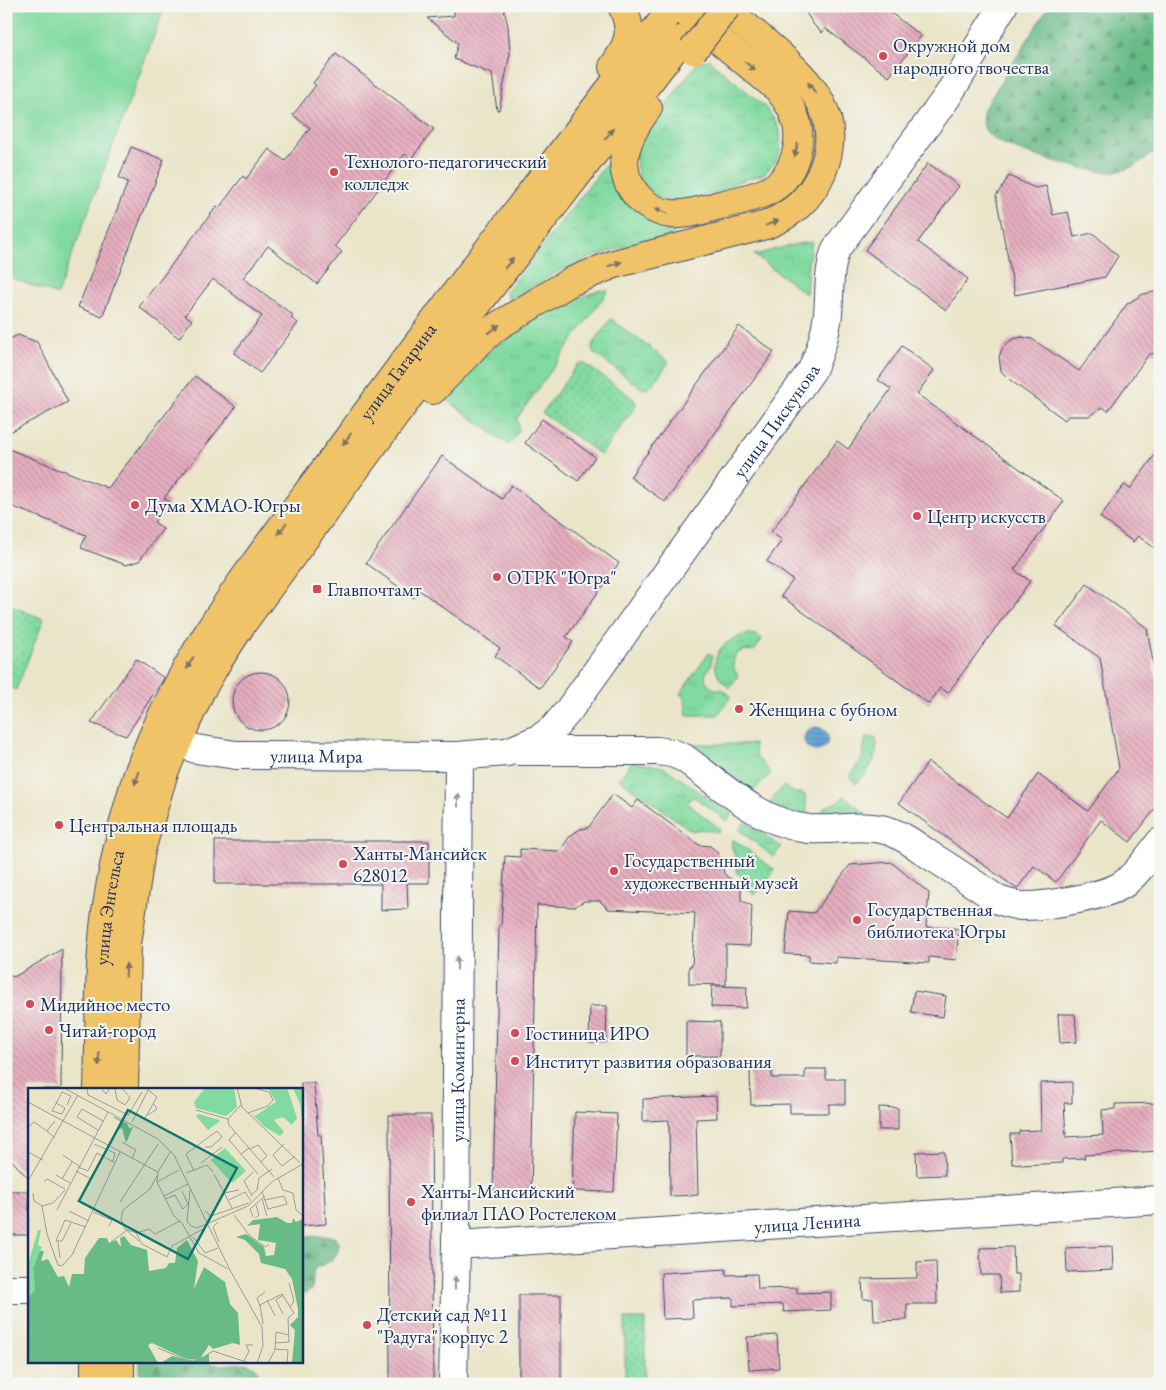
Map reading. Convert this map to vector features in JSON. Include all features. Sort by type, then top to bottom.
[{"type":"main road","points":[[242,624],[275,601],[423,401],[469,294],[496,221],[617,61],[628,42],[629,25],[622,6]]},
{"type":"main road","points":[[676,30],[778,89],[787,101],[794,114],[798,128],[798,144],[786,175],[769,190],[757,196],[693,212],[671,214],[658,211],[645,204],[635,194],[628,182],[623,160],[628,142],[676,30],[707,6]]},
{"type":"main road","points":[[346,482],[475,346],[496,327],[562,286],[586,274],[614,264],[766,225],[790,214],[809,195],[822,173],[828,148],[826,114],[819,98],[809,83],[794,67],[722,6]]},
{"type":"main road","points":[[676,30],[727,6]]},
{"type":"main road","name":"улица Гагарина","points":[[166,738],[210,676],[242,624],[346,482],[560,154],[676,30]]},
{"type":"main road","name":"улица Гагарина","points":[[166,738],[181,679],[224,608],[676,30]]},
{"type":"main road","points":[[560,154],[593,93]]},
{"type":"main road","name":"улица Энгельса","points":[[98,1088],[101,973],[106,912],[126,813],[137,778],[166,738]]},
{"type":"main road","name":"улица Энгельса","points":[[124,1088],[127,944],[136,874],[156,795],[166,738]]},
{"type":"main road","points":[[95,1362],[95,1384]]},
{"type":"main road","points":[[120,1362],[120,1384]]},
{"type":"street","name":"улица Пискунова","points":[[459,756],[507,752],[529,744],[547,734],[562,720],[812,370],[819,355],[826,330],[831,269],[836,249],[947,97],[1003,6]]},
{"type":"street","points":[[569,710],[567,730],[570,737],[581,748],[590,750]]},
{"type":"street","name":"улица Мира","points":[[166,738],[196,749],[236,755],[459,756]]},
{"type":"street","points":[[507,752],[590,750],[672,753],[684,758],[759,812],[793,826],[816,829],[872,828],[888,831],[909,841],[998,900],[1010,904],[1025,906],[1077,899],[1104,893],[1123,884],[1139,870],[1160,842]]},
{"type":"street","name":"улица Коминтерна","points":[[453,1384],[456,1245],[459,756]]},
{"type":"street","name":"улица Ленина","points":[[456,1245],[1160,1200]]},
{"type":"street","points":[[6,1290],[28,1289]]},
{"type":"green space","points":[[6,6],[165,6],[57,295],[6,276]]},
{"type":"green space","points":[[1049,6],[1160,6],[1160,148],[1132,167],[1113,172],[1086,169],[1048,160],[998,141],[989,135],[985,129],[983,110]]},
{"type":"green space","points":[[709,60],[764,106],[780,131],[780,152],[776,161],[764,174],[734,183],[720,192],[671,202],[653,195],[638,176],[635,150],[640,138],[698,62]]},
{"type":"green space","points":[[612,162],[655,223],[673,228],[675,233],[672,236],[602,254],[575,264],[508,298],[506,293],[510,287],[604,167]]},
{"type":"green space","points":[[812,242],[808,262],[806,294],[754,255],[790,245]]},
{"type":"green space","points":[[600,290],[608,291],[517,418],[519,431],[509,445],[447,400],[475,366],[506,338],[551,311]]},
{"type":"green space","points":[[611,319],[669,362],[651,386],[646,389],[641,388],[594,353],[593,343]]},
{"type":"green space","points":[[581,363],[634,399],[636,403],[601,455],[542,413],[577,365]]},
{"type":"green space","points":[[6,604],[44,619],[16,690],[6,686]]},
{"type":"green space","points":[[748,634],[757,635],[762,639],[755,650],[742,651],[735,656],[733,666],[738,676],[729,688],[716,671],[715,662],[717,655],[729,642],[737,637]]},
{"type":"green space","points":[[709,653],[712,655],[711,665],[705,675],[706,681],[712,688],[721,689],[731,696],[718,715],[687,715],[685,698],[680,694]]},
{"type":"green space","points":[[866,737],[876,738],[875,758],[869,769],[856,784],[849,776],[862,759]]},
{"type":"green space","points":[[684,744],[754,744],[756,756],[771,773],[750,795]]},
{"type":"green space","points":[[632,762],[663,767],[732,814],[727,821],[693,796],[687,803],[720,829],[719,832],[701,829],[692,831],[619,779]]},
{"type":"green space","points":[[783,786],[795,793],[805,795],[808,819],[768,805]]},
{"type":"green space","points":[[844,796],[865,813],[863,818],[826,819],[822,812],[824,808],[839,801]]},
{"type":"green space","points":[[745,822],[781,847],[774,857],[739,830]]},
{"type":"green space","points":[[733,839],[775,870],[755,895],[741,885],[743,879],[740,874],[737,874],[736,859],[731,844]]},
{"type":"green space","points":[[329,1236],[336,1238],[339,1243],[335,1257],[314,1269],[312,1289],[305,1294],[302,1293],[302,1237]]},
{"type":"green space","points":[[625,1319],[645,1319],[645,1384],[625,1384]]},
{"type":"green space","points":[[140,1362],[210,1362],[219,1365],[244,1363],[253,1366],[259,1373],[256,1384],[140,1384]]},
{"type":"water","points":[[816,727],[825,730],[828,739],[825,748],[816,751],[807,748],[804,739],[807,730]]},
{"type":"building","points":[[454,6],[503,6],[508,26],[510,53],[499,110],[497,110],[492,74],[454,59],[458,43],[427,18],[454,16]]},
{"type":"building","name":"Окружной дом народного твочества","points":[[802,6],[896,6],[891,13],[921,36],[889,77],[825,28],[822,33],[813,24]]},
{"type":"building","points":[[336,54],[434,129],[411,159],[405,154],[335,246],[342,252],[317,284],[268,246],[243,278],[293,315],[291,318],[298,323],[260,373],[234,353],[262,316],[213,279],[185,315],[192,320],[179,338],[139,307],[217,206],[219,208],[243,176],[246,179],[269,149],[285,161],[310,128],[293,115],[316,85],[313,83]]},
{"type":"building","points":[[131,147],[164,160],[102,317],[78,307],[128,182],[119,178]]},
{"type":"building","points":[[928,163],[959,186],[918,242],[968,279],[946,310],[865,250]]},
{"type":"building","points":[[1009,176],[1035,188],[1046,186],[1053,215],[1068,212],[1074,237],[1093,233],[1118,256],[1105,277],[1015,295],[996,196]]},
{"type":"building","points":[[1160,291],[1160,353],[1149,354],[1108,411],[1103,407],[1089,416],[1068,416],[1065,420],[1010,380],[1001,371],[999,357],[1002,349],[1013,339],[1022,337],[1032,339],[1079,371],[1127,304],[1143,294]]},
{"type":"building","points":[[739,326],[774,352],[665,502],[630,477]]},
{"type":"building","points":[[18,335],[37,342],[68,402],[6,434],[6,341]]},
{"type":"building","name":"Центр искусств","points":[[902,346],[934,370],[917,394],[1064,501],[1014,570],[1030,581],[948,693],[940,688],[929,704],[781,596],[793,580],[767,561],[782,540],[771,532],[837,441],[848,449],[891,389],[878,380]]},
{"type":"building","points":[[195,376],[236,407],[164,498],[170,502],[154,522],[163,529],[139,561],[126,565],[81,548],[86,535],[6,504],[6,448],[108,488]]},
{"type":"building","points":[[542,419],[595,457],[578,481],[525,443]]},
{"type":"building","points":[[1160,448],[1160,552],[1138,536],[1133,542],[1100,517],[1124,485],[1130,489]]},
{"type":"building","name":"ОТРК \"Югра\"","points":[[442,456],[502,499],[511,485],[619,563],[566,637],[573,642],[540,688],[495,656],[500,648],[419,590],[414,598],[366,563]]},
{"type":"building","points":[[1087,584],[1147,628],[1160,702],[1160,802],[1130,842],[1101,820],[1056,882],[1034,866],[1017,889],[899,803],[928,762],[1007,818],[1038,774],[1088,811],[1119,768],[1100,658],[1056,626]]},
{"type":"building","points":[[136,659],[164,678],[126,736],[91,723]]},
{"type":"building","points":[[255,672],[267,672],[282,680],[290,695],[290,707],[282,722],[267,730],[255,730],[240,722],[232,707],[232,695],[240,680]]},
{"type":"building","name":"Государственный художественный музей","points":[[613,794],[632,808],[638,800],[699,845],[710,846],[716,851],[722,861],[724,874],[741,887],[741,900],[752,906],[750,946],[726,945],[726,985],[689,984],[689,966],[692,966],[695,913],[608,909],[600,901],[584,901],[574,907],[537,905],[531,1196],[493,1195],[499,926],[501,926],[505,856],[520,857],[520,849],[560,851],[570,836],[580,829],[588,828]]},
{"type":"building","points":[[215,841],[429,841],[429,883],[407,883],[408,909],[381,910],[381,884],[215,884]]},
{"type":"building","name":"Государственная библиотека Югры","points":[[891,862],[929,893],[926,927],[959,929],[956,960],[929,957],[929,963],[836,957],[836,963],[809,961],[809,955],[785,954],[789,911],[814,913],[850,865]]},
{"type":"building","points":[[62,949],[61,1088],[28,1088],[28,1178],[6,1154],[6,974],[14,977]]},
{"type":"building","points":[[712,986],[747,987],[746,1008],[711,1007]]},
{"type":"building","points":[[914,991],[946,996],[943,1017],[911,1012]]},
{"type":"building","points":[[590,1006],[607,1006],[606,1042],[589,1042]]},
{"type":"building","points":[[1058,1014],[1075,1014],[1077,1042],[1060,1043]]},
{"type":"building","points":[[686,1021],[720,1022],[720,1056],[686,1056]]},
{"type":"building","points":[[772,1069],[772,1078],[805,1078],[805,1069],[826,1069],[826,1079],[845,1079],[845,1104],[829,1104],[829,1113],[790,1113],[790,1104],[751,1105],[750,1070]]},
{"type":"building","points":[[1072,1082],[1072,1103],[1064,1103],[1066,1137],[1103,1135],[1102,1110],[1115,1109],[1115,1104],[1159,1103],[1160,1151],[1084,1155],[1085,1158],[1062,1159],[1062,1163],[1012,1164],[1010,1134],[1019,1134],[1019,1131],[1041,1130],[1040,1083]]},
{"type":"building","points":[[301,1083],[314,1083],[318,1135],[321,1135],[326,1224],[302,1226]]},
{"type":"building","points":[[716,1096],[717,1118],[696,1119],[698,1195],[670,1196],[669,1120],[643,1121],[643,1099]]},
{"type":"building","points":[[879,1107],[898,1108],[898,1130],[879,1130]]},
{"type":"building","points":[[575,1112],[617,1114],[614,1192],[572,1191]]},
{"type":"building","name":"Ханты-Мансийский филиал ПАО Ростелеком","points":[[389,1115],[431,1115],[433,1384],[390,1384]]},
{"type":"building","points":[[944,1151],[945,1175],[917,1176],[916,1152]]},
{"type":"building","points":[[6,1191],[28,1191],[28,1235],[6,1235]]},
{"type":"building","points":[[1112,1246],[1113,1270],[1067,1272],[1066,1248]]},
{"type":"building","points":[[1013,1247],[1014,1274],[1019,1274],[1019,1292],[1000,1293],[999,1275],[981,1275],[980,1248]]},
{"type":"building","points":[[936,1261],[937,1304],[907,1304],[907,1320],[874,1321],[873,1299],[863,1299],[862,1279],[917,1278],[917,1262]]},
{"type":"building","points":[[726,1269],[726,1275],[757,1274],[758,1289],[797,1288],[797,1293],[831,1292],[831,1310],[784,1312],[783,1304],[733,1306],[733,1298],[692,1300],[693,1318],[663,1319],[661,1273]]},
{"type":"building","points":[[519,1295],[561,1295],[561,1384],[519,1384]]},
{"type":"building","points":[[777,1335],[779,1368],[749,1370],[747,1337]]},
{"type":"place","name":"Окружной дом народного твочества","points":[[883,56]]},
{"type":"place","name":"Технолого-педагогический колледж","points":[[334,172]]},
{"type":"place","name":"Дума ХМАО-Югры","points":[[135,505]]},
{"type":"place","name":"Центр искусств","points":[[917,516]]},
{"type":"place","name":"ОТРК \"Югра\"","points":[[497,577]]},
{"type":"place","name":"Главпочтамт","points":[[317,589]]},
{"type":"place","name":"Женщина с бубном","points":[[739,709]]},
{"type":"place","name":"Центральная площадь","points":[[59,825]]},
{"type":"place","name":"Ханты-Мансийск 628012","points":[[343,864]]},
{"type":"place","name":"Государственный художественный музей","points":[[614,871]]},
{"type":"place","name":"Государственная библиотека Югры","points":[[857,920]]},
{"type":"place","name":"Мидийное место","points":[[30,1004]]},
{"type":"place","name":"Читай-город","points":[[49,1030]]},
{"type":"place","name":"Гостиница ИРО","points":[[515,1033]]},
{"type":"place","name":"Институт развития образования","points":[[515,1061]]},
{"type":"place","name":"Ханты-Мансийский филиал ПАО Ростелеком","points":[[411,1202]]},
{"type":"place","name":"Детский сад №11 \"Радуга\" корпус 2","points":[[367,1325]]}]
